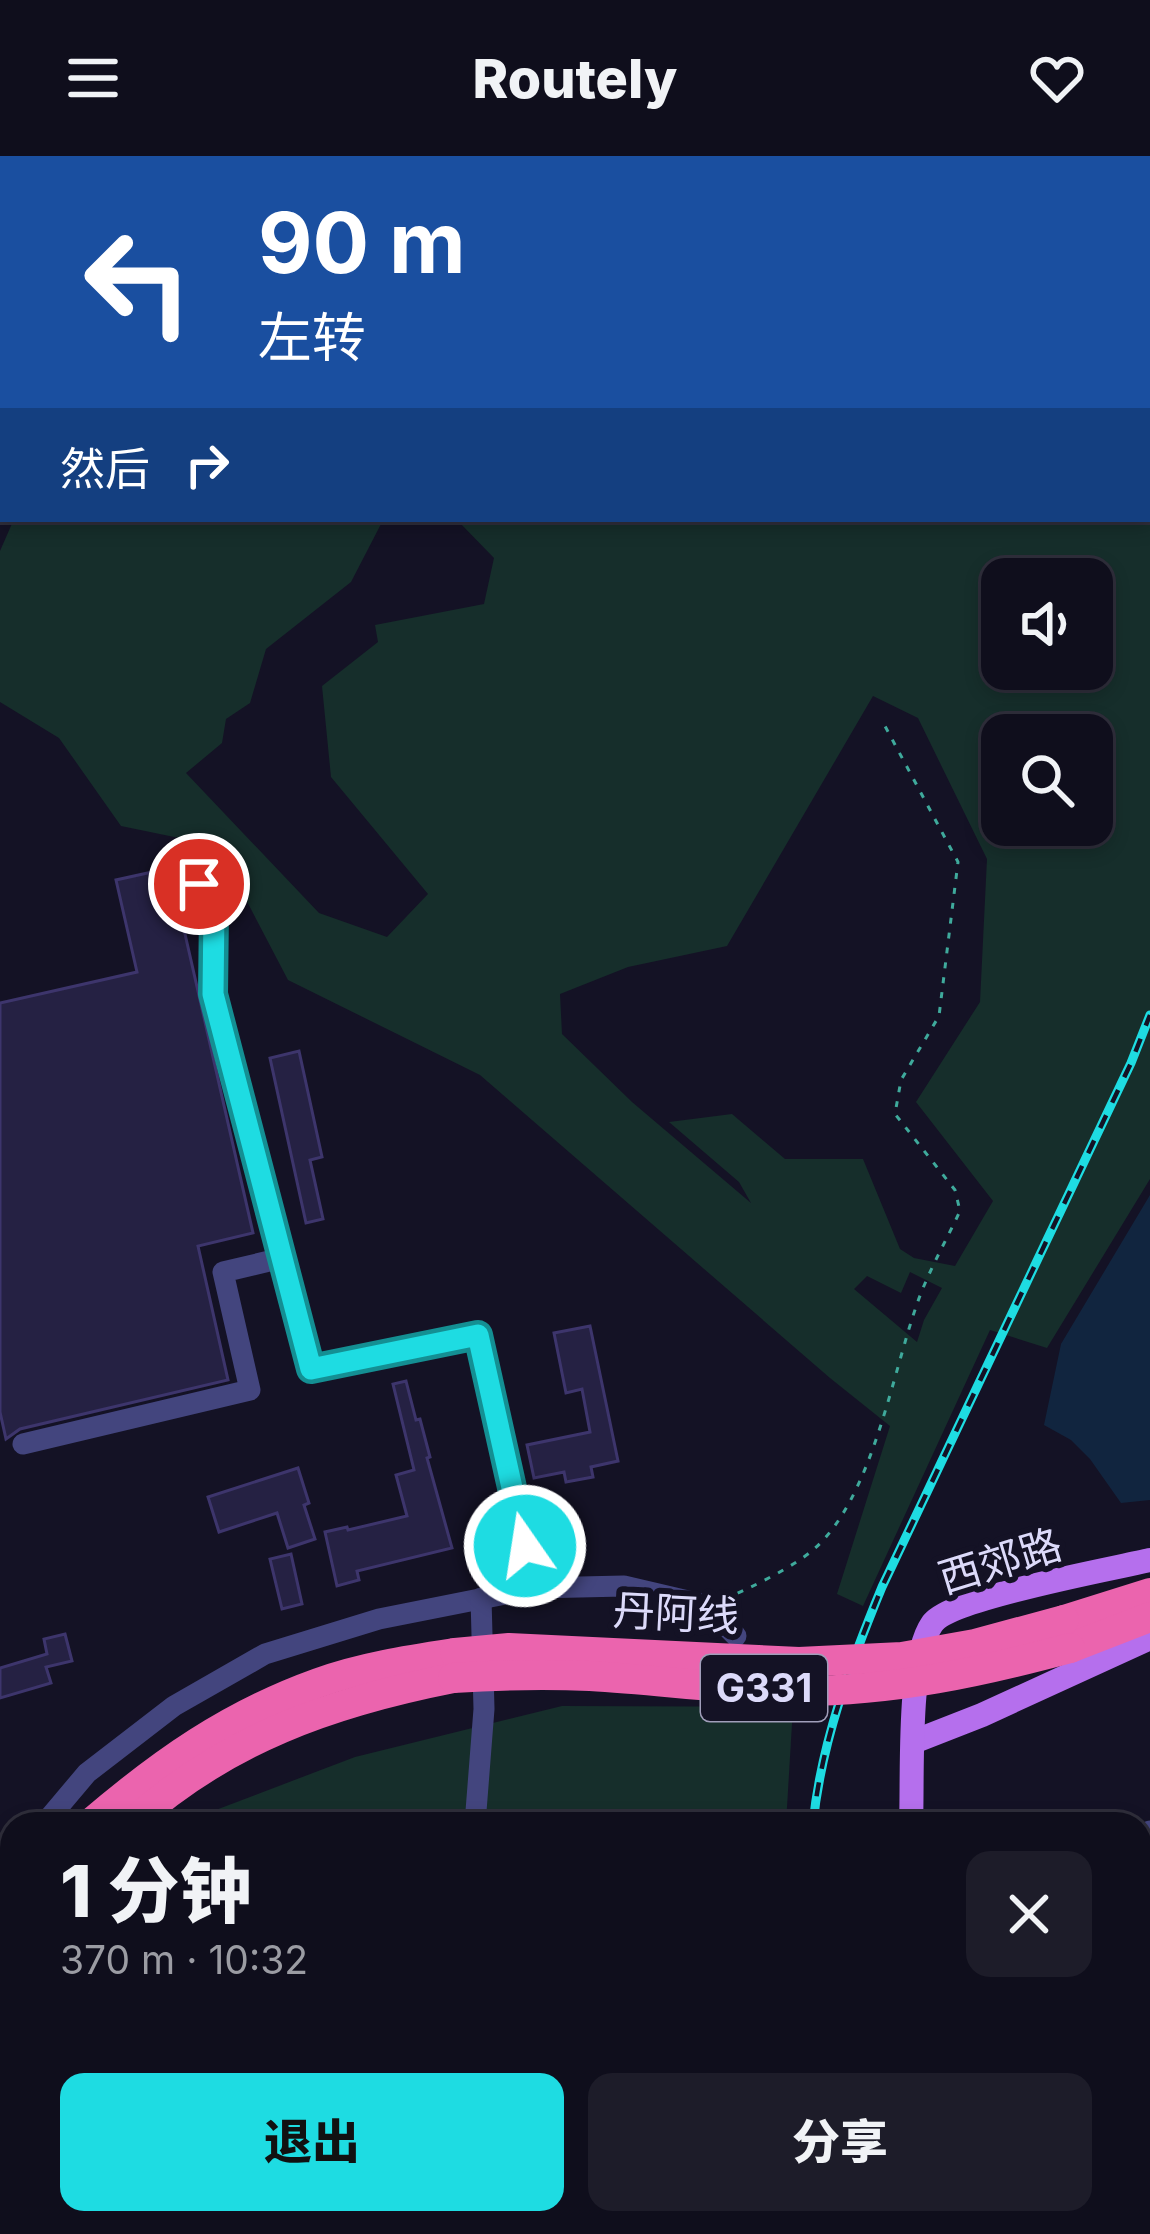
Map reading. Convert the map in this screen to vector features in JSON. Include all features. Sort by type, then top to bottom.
[{"type":"highway","name":"丹阿线","points":[[1067,1634],[1150,1593]]},
{"type":"highway","name":"丹阿线","points":[[144,1812],[215,1760],[266,1734],[509,1648],[800,1662],[902,1658],[1150,1617]]},
{"type":"highway","name":"丹阿线","points":[[104,1812],[147,1775],[262,1706],[320,1682],[388,1663],[454,1666]]},
{"type":"main road","name":"西郊路","points":[[910,1812],[918,1672],[924,1640],[934,1620],[977,1600],[1150,1561]]},
{"type":"main road","points":[[913,1742],[1150,1638]]},
{"type":"street","points":[[199,884],[214,910],[213,994],[311,1369],[478,1335],[535,1588]]},
{"type":"street","points":[[23,1444],[250,1390],[223,1273],[282,1258]]},
{"type":"street","points":[[54,1812],[87,1773],[174,1706],[265,1654],[379,1618],[535,1588],[624,1586],[705,1605],[736,1636]]},
{"type":"street","points":[[476,1812],[484,1708],[481,1598]]},
{"type":"path","points":[[705,1605],[745,1591],[813,1550],[840,1518],[865,1468],[918,1299],[960,1211],[955,1190],[896,1114],[901,1080],[939,1016],[958,862],[885,726]]},
{"type":"green space","points":[[13,522],[459,522],[1150,522],[1150,1179],[1047,1348],[990,1330],[863,1606],[837,1594],[890,1426],[480,1075],[288,980],[218,846],[121,826],[59,738],[0,702],[0,551]],"holes":[[[459,522],[494,558],[484,604],[375,625],[378,642],[322,686],[331,777],[428,894],[387,937],[319,913],[186,773],[222,743],[226,719],[250,703],[266,649],[351,582],[381,524]],[[873,696],[918,718],[987,859],[980,1002],[916,1102],[993,1201],[955,1266],[914,1258],[900,1249],[863,1159],[785,1159],[732,1114],[669,1122],[739,1182],[751,1203],[632,1102],[562,1034],[560,994],[628,967],[727,946]],[[910,1272],[942,1288],[917,1342],[854,1289],[867,1276],[901,1293]]]},
{"type":"green space","points":[[562,1706],[793,1707],[787,1812],[210,1812],[355,1757]]},
{"type":"water","points":[[1150,1195],[1150,1500],[1121,1503],[1090,1459],[1071,1440],[1044,1425],[1061,1344]]},
{"type":"building","points":[[170,868],[253,1233],[198,1246],[228,1380],[20,1429],[6,1439],[0,1412],[0,1003],[137,972],[116,880]]},
{"type":"building","points":[[299,1051],[322,1157],[310,1160],[323,1219],[306,1223],[270,1058]]},
{"type":"building","points":[[590,1326],[618,1461],[591,1467],[593,1477],[566,1482],[564,1472],[534,1478],[527,1445],[590,1432],[582,1389],[566,1393],[554,1333]]},
{"type":"building","points":[[406,1381],[452,1548],[357,1571],[359,1580],[337,1586],[325,1532],[407,1516],[396,1475],[414,1470],[393,1384]]},
{"type":"building","points":[[298,1468],[315,1539],[288,1548],[277,1513],[219,1532],[208,1497]]},
{"type":"building","points":[[291,1554],[302,1604],[282,1609],[270,1559]]},
{"type":"building","points":[[65,1634],[72,1661],[46,1667],[51,1683],[0,1698],[0,1668],[47,1654],[44,1639]]},
{"type":"railway","points":[[815,1812],[839,1703],[882,1587],[1150,1015]]},
{"type":"route","points":[[199,884],[214,910],[213,994],[311,1369],[478,1335],[525,1546]]}]
